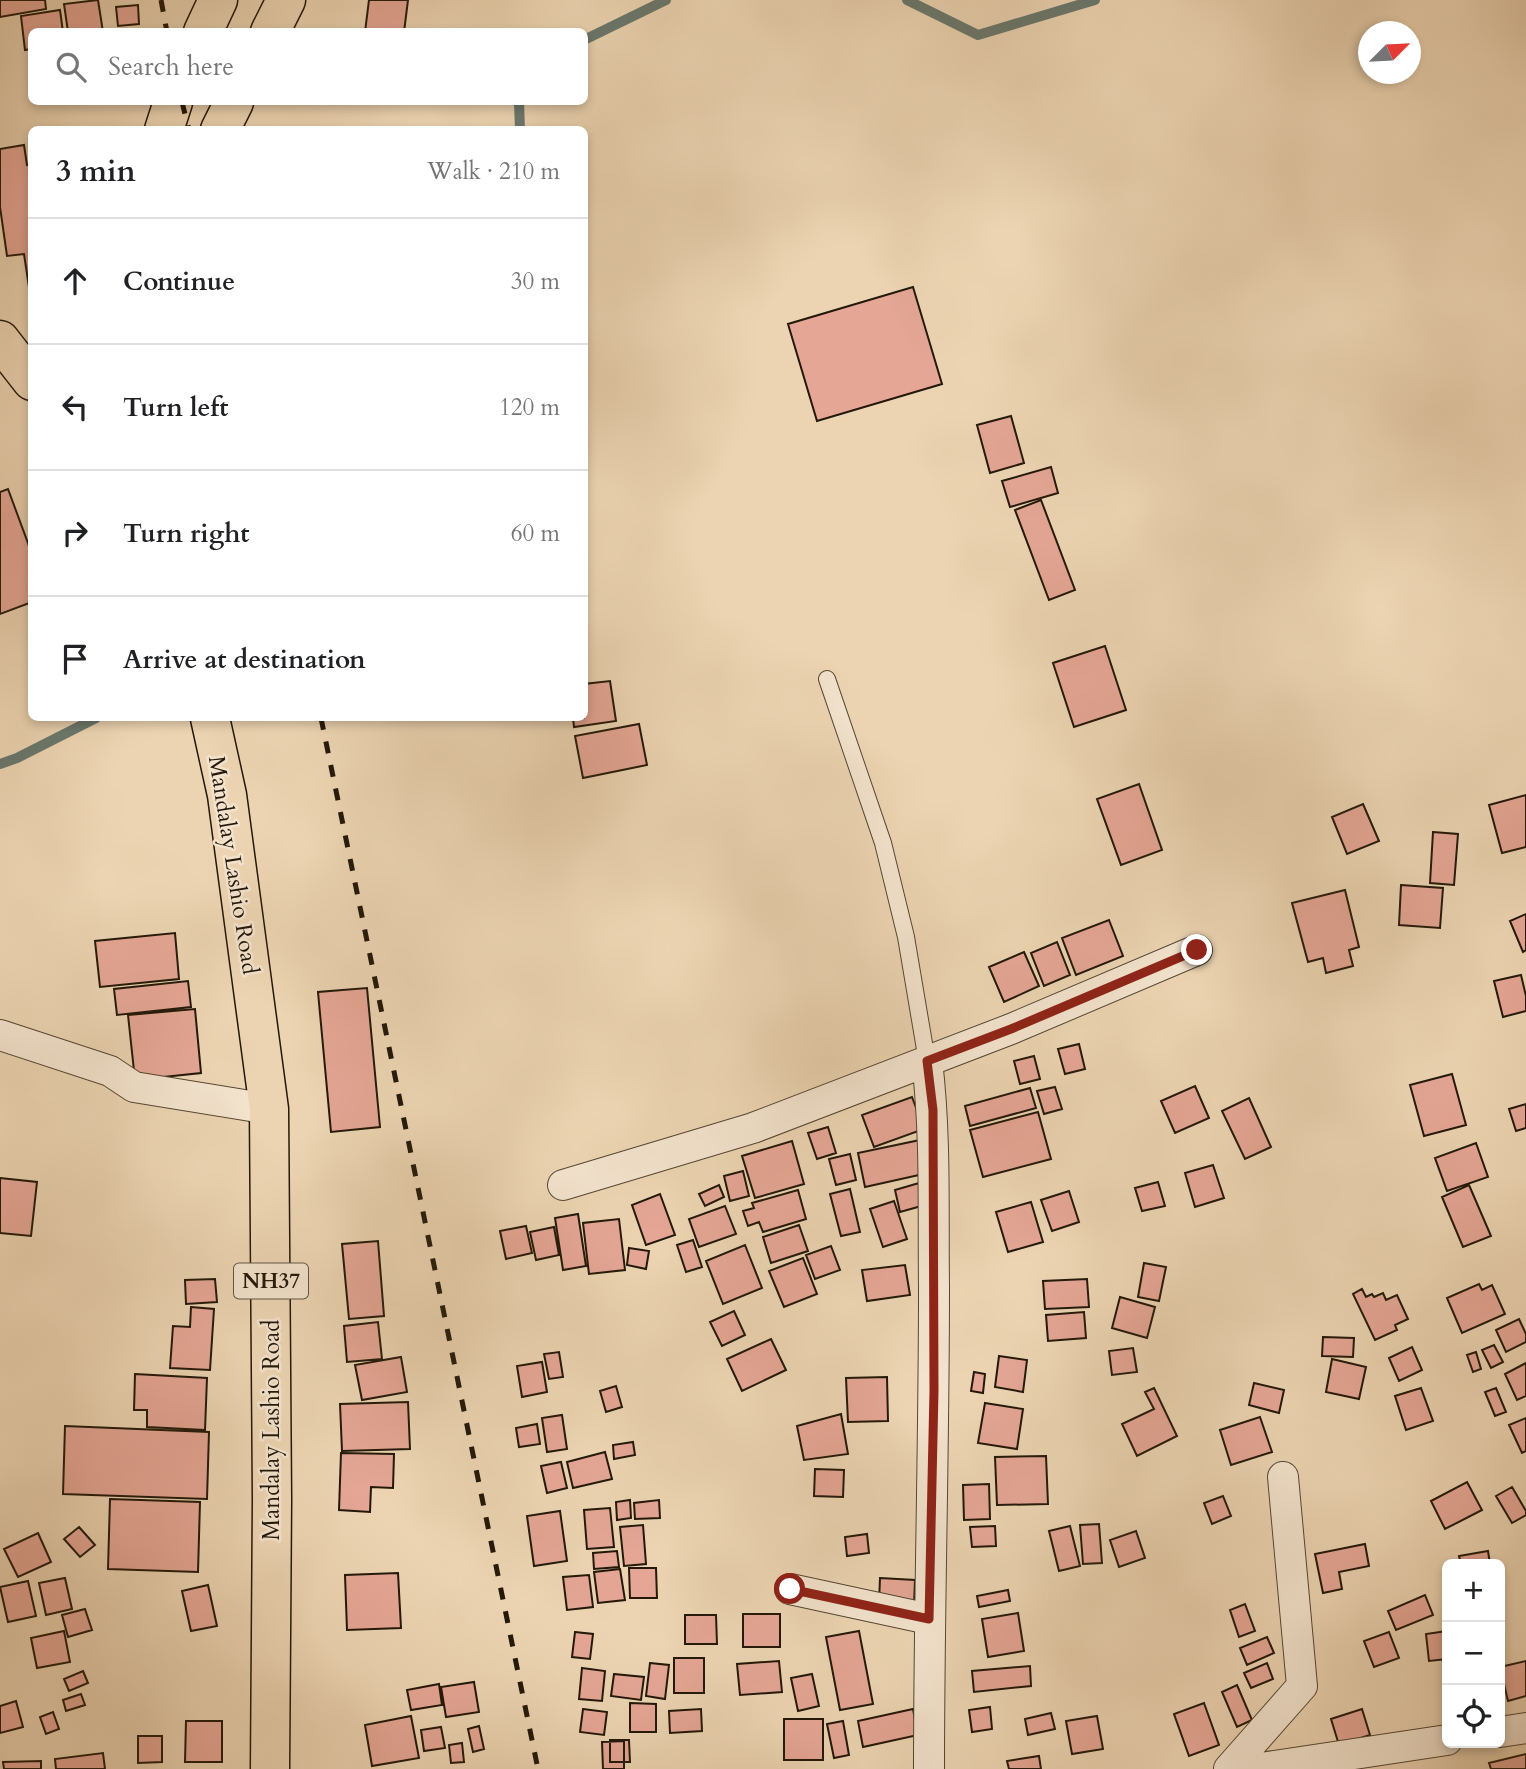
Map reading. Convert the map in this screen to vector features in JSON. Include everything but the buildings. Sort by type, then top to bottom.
[{"type":"main road","points":[[205,28],[218,0]]},
{"type":"main road","points":[[272,28],[286,0]]},
{"type":"main road","points":[[165,126],[172,105]]},
{"type":"main road","points":[[222,126],[232,105]]},
{"type":"main road","points":[[0,340],[28,376]]},
{"type":"main road","name":"Mandalay Lashio Road","points":[[211,721],[227,795],[269,1109],[272,1499],[270,1769]]},
{"type":"street","points":[[562,1185],[753,1128],[1011,1029],[1197,950]]},
{"type":"street","points":[[0,1035],[110,1071],[134,1087],[269,1109]]},
{"type":"street","points":[[927,1061],[933,1110],[934,1364],[929,1769]]},
{"type":"street","points":[[1229,1769],[1302,1686],[1283,1477]]},
{"type":"street","points":[[790,1589],[929,1619]]},
{"type":"street","points":[[1505,1731],[1526,1728]]},
{"type":"street","points":[[1254,1769],[1442,1741]]},
{"type":"lane","points":[[827,679],[883,843],[906,937],[927,1061]]},
{"type":"waterway","points":[[588,38],[666,0]]},
{"type":"waterway","points":[[907,0],[978,35],[1095,0]]},
{"type":"waterway","points":[[519,105],[520,126]]},
{"type":"waterway","points":[[0,764],[90,721]]},
{"type":"railway","points":[[161,0],[166,28]]},
{"type":"railway","points":[[183,105],[188,126]]},
{"type":"railway","points":[[322,721],[538,1769]]},
{"type":"route","points":[[790,1589],[929,1619],[934,1391],[933,1110],[927,1061],[1011,1029],[1197,950]]}]
